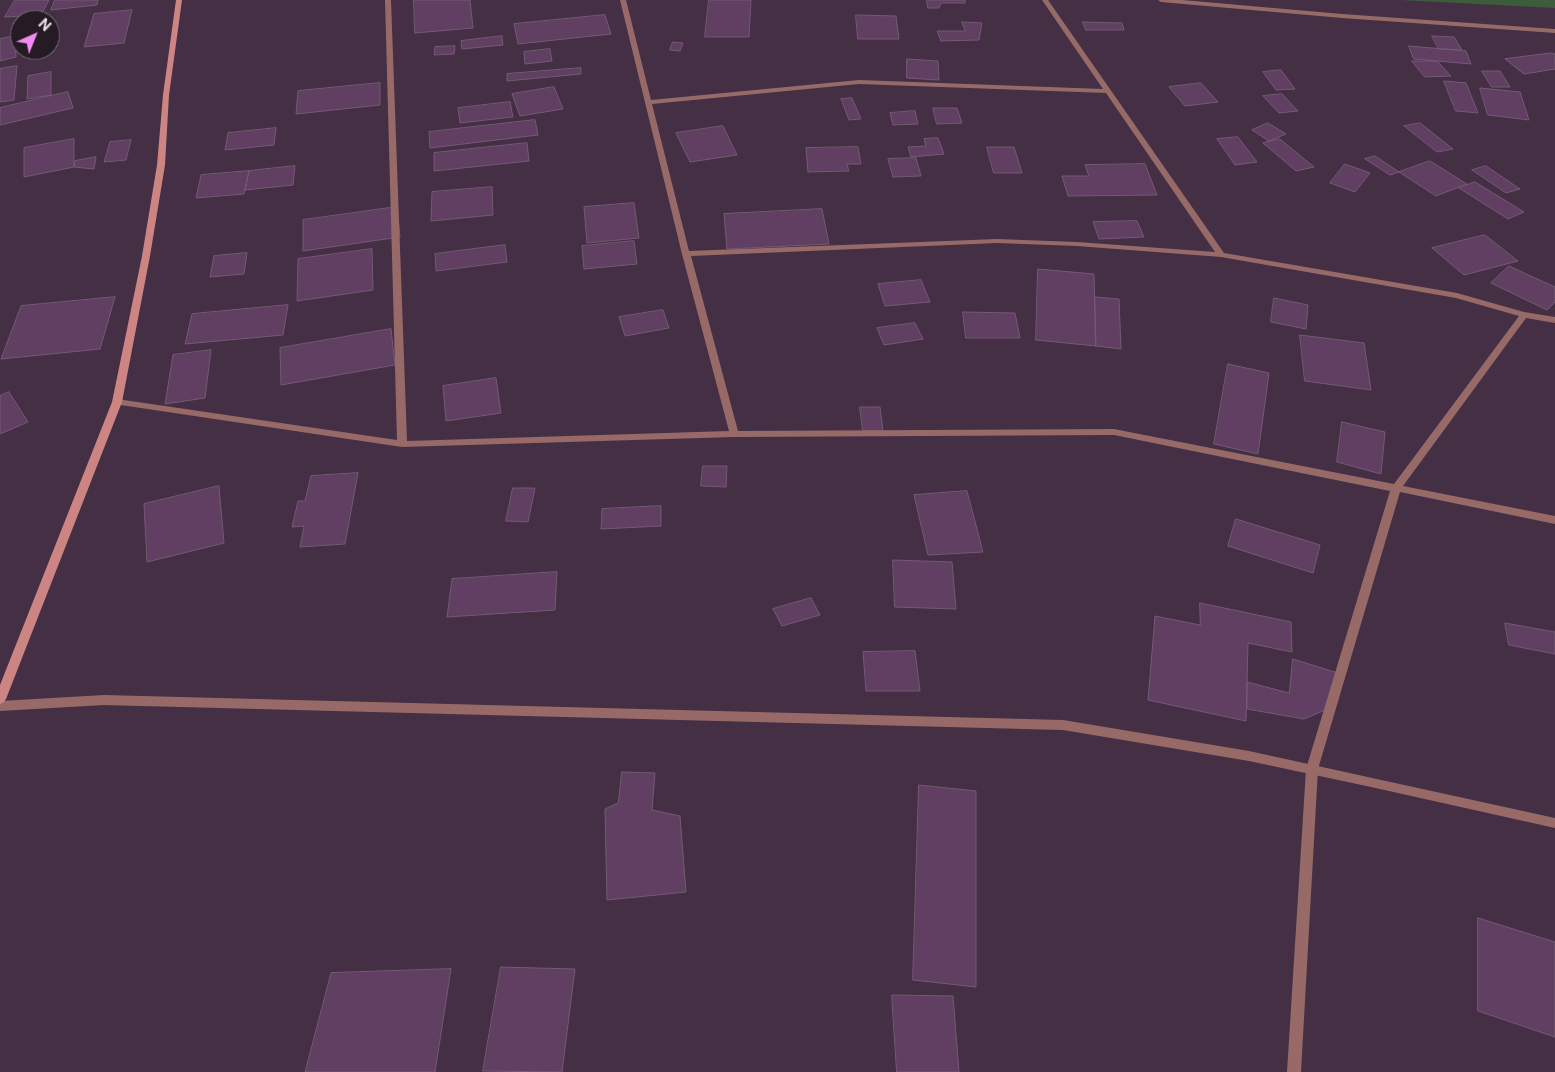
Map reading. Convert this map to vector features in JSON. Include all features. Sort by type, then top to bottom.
[{"type":"main road","points":[[0,699],[117,402],[146,256],[161,165],[166,95],[179,0]]},
{"type":"street","points":[[388,0],[402,444]]},
{"type":"street","points":[[623,0],[686,254],[734,434]]},
{"type":"street","points":[[1045,0],[1221,255]]},
{"type":"street","points":[[1161,0],[1342,16],[1555,31]]},
{"type":"street","points":[[648,102],[859,82],[1108,91]]},
{"type":"street","points":[[686,254],[996,241],[1078,244],[1221,255],[1457,296],[1524,315],[1555,320]]},
{"type":"street","points":[[1294,1072],[1312,769],[1396,488],[1524,315]]},
{"type":"street","points":[[117,402],[402,444],[734,434],[1114,432],[1555,520]]},
{"type":"street","points":[[0,706],[104,700],[1063,725],[1129,734],[1312,769],[1555,822]]},
{"type":"green space","points":[[1400,0],[1555,0],[1555,8]]},
{"type":"building","points":[[15,0],[49,0],[44,10],[10,10],[10,17],[5,17]]},
{"type":"building","points":[[55,0],[98,0],[97,5],[51,10]]},
{"type":"building","points":[[414,0],[470,0],[473,28],[415,33]]},
{"type":"building","points":[[709,0],[751,0],[749,37],[705,37]]},
{"type":"building","points":[[927,0],[965,0],[965,3],[941,3],[939,8],[928,8]]},
{"type":"building","points":[[132,10],[124,43],[84,47],[94,14]]},
{"type":"building","points":[[605,15],[611,34],[518,44],[514,24]]},
{"type":"building","points":[[856,15],[896,16],[899,39],[858,39]]},
{"type":"building","points":[[962,22],[982,23],[979,40],[941,41],[937,31],[965,31]]},
{"type":"building","points":[[1083,22],[1122,23],[1124,30],[1086,30]]},
{"type":"building","points":[[502,36],[503,45],[462,49],[461,41]]},
{"type":"building","points":[[1432,36],[1454,37],[1462,50],[1439,49]]},
{"type":"building","points":[[10,37],[10,58],[0,61],[0,39]]},
{"type":"building","points":[[673,42],[683,43],[680,51],[670,50]]},
{"type":"building","points":[[455,46],[454,54],[434,55],[435,47]]},
{"type":"building","points":[[1409,46],[1466,51],[1471,64],[1414,59]]},
{"type":"building","points":[[550,49],[552,61],[525,64],[524,52]]},
{"type":"building","points":[[1555,54],[1555,69],[1524,74],[1505,59]]},
{"type":"building","points":[[907,59],[938,61],[939,80],[907,78]]},
{"type":"building","points":[[1412,61],[1437,61],[1451,76],[1425,77]]},
{"type":"building","points":[[17,66],[14,100],[0,102],[0,69]]},
{"type":"building","points":[[581,68],[581,74],[507,81],[507,74]]},
{"type":"building","points":[[1281,70],[1295,89],[1276,90],[1263,72]]},
{"type":"building","points":[[1482,71],[1500,71],[1510,87],[1492,87]]},
{"type":"building","points":[[51,72],[51,95],[27,99],[28,76]]},
{"type":"building","points":[[1444,81],[1466,83],[1478,113],[1456,111]]},
{"type":"building","points":[[380,83],[380,105],[296,114],[298,91]]},
{"type":"building","points":[[1201,83],[1218,102],[1185,106],[1169,87]]},
{"type":"building","points":[[554,87],[563,109],[520,116],[512,94]]},
{"type":"building","points":[[1480,88],[1520,92],[1529,120],[1488,115]]},
{"type":"building","points":[[68,92],[73,108],[0,125],[0,108]]},
{"type":"building","points":[[1282,94],[1298,111],[1279,113],[1263,96]]},
{"type":"building","points":[[852,98],[861,119],[849,120],[841,99]]},
{"type":"building","points":[[510,102],[513,117],[460,123],[458,108]]},
{"type":"building","points":[[933,108],[957,108],[962,123],[937,124]]},
{"type":"building","points":[[915,111],[918,124],[893,125],[890,113]]},
{"type":"building","points":[[535,120],[538,135],[430,148],[429,132]]},
{"type":"building","points":[[1268,123],[1286,134],[1269,141],[1252,130]]},
{"type":"building","points":[[1420,123],[1453,149],[1437,152],[1404,126]]},
{"type":"building","points":[[723,126],[737,155],[690,162],[676,133]]},
{"type":"building","points":[[276,128],[274,145],[225,150],[228,133]]},
{"type":"building","points":[[1238,137],[1257,162],[1235,165],[1217,139]]},
{"type":"building","points":[[938,138],[944,154],[911,157],[908,147],[926,146],[924,139]]},
{"type":"building","points":[[74,139],[74,167],[24,177],[24,148]]},
{"type":"building","points":[[1280,139],[1314,167],[1296,171],[1263,143]]},
{"type":"building","points":[[131,140],[126,160],[104,162],[110,142]]},
{"type":"building","points":[[527,143],[529,161],[434,171],[434,153]]},
{"type":"building","points":[[858,147],[861,164],[847,164],[849,171],[808,172],[806,148]]},
{"type":"building","points":[[987,147],[1014,147],[1022,173],[994,173]]},
{"type":"building","points":[[1375,156],[1399,172],[1390,175],[1365,159]]},
{"type":"building","points":[[96,157],[94,169],[74,167],[75,161]]},
{"type":"building","points":[[916,158],[921,176],[893,177],[888,159]]},
{"type":"building","points":[[1430,161],[1467,184],[1436,196],[1399,172]]},
{"type":"building","points":[[1145,164],[1157,195],[1068,196],[1062,176],[1089,176],[1085,165]]},
{"type":"building","points":[[1345,164],[1370,173],[1355,192],[1330,183]]},
{"type":"building","points":[[295,166],[293,185],[245,190],[249,171]]},
{"type":"building","points":[[1486,166],[1520,189],[1506,193],[1472,170]]},
{"type":"building","points":[[249,171],[244,194],[196,198],[201,175]]},
{"type":"building","points":[[1475,182],[1524,212],[1508,219],[1459,188]]},
{"type":"building","points":[[492,187],[493,215],[431,221],[432,192]]},
{"type":"building","points":[[634,203],[639,238],[587,243],[584,207]]},
{"type":"building","points":[[397,207],[400,237],[303,251],[303,220]]},
{"type":"building","points":[[822,209],[829,244],[727,249],[724,214]]},
{"type":"building","points":[[1137,221],[1144,237],[1099,239],[1093,222]]},
{"type":"building","points":[[1485,235],[1518,261],[1464,275],[1432,248]]},
{"type":"building","points":[[634,241],[637,264],[584,269],[582,246]]},
{"type":"building","points":[[505,245],[507,262],[436,271],[435,254]]},
{"type":"building","points":[[372,249],[373,290],[297,301],[298,259]]},
{"type":"building","points":[[247,253],[244,274],[210,277],[214,256]]},
{"type":"building","points":[[1509,266],[1555,287],[1555,302],[1547,310],[1491,283]]},
{"type":"building","points":[[1038,269],[1094,274],[1096,346],[1036,340]]},
{"type":"building","points":[[921,280],[930,302],[885,306],[878,284]]},
{"type":"building","points":[[115,297],[100,349],[1,359],[21,306]]},
{"type":"building","points":[[1095,297],[1119,299],[1121,349],[1096,346]]},
{"type":"building","points":[[1274,298],[1308,305],[1306,329],[1271,322]]},
{"type":"building","points":[[288,305],[283,335],[185,344],[192,314]]},
{"type":"building","points":[[663,310],[669,328],[625,336],[619,317]]},
{"type":"building","points":[[963,312],[1015,313],[1020,338],[966,338]]},
{"type":"building","points":[[915,323],[923,339],[884,345],[877,328]]},
{"type":"building","points":[[391,329],[395,365],[281,385],[280,348]]},
{"type":"building","points":[[1300,335],[1364,343],[1371,390],[1305,381]]},
{"type":"building","points":[[211,350],[205,398],[165,404],[173,355]]},
{"type":"building","points":[[1228,364],[1269,373],[1258,454],[1214,444]]},
{"type":"building","points":[[496,378],[501,413],[446,421],[443,386]]},
{"type":"building","points":[[9,392],[28,422],[0,434],[0,396]]},
{"type":"building","points":[[860,407],[880,407],[883,431],[863,431]]},
{"type":"building","points":[[1342,422],[1385,432],[1381,474],[1337,462]]},
{"type":"building","points":[[703,466],[727,466],[726,487],[701,486]]},
{"type":"building","points":[[358,473],[345,544],[300,547],[304,526],[292,527],[298,501],[305,501],[311,476]]},
{"type":"building","points":[[219,486],[224,543],[147,562],[144,504]]},
{"type":"building","points":[[513,488],[535,488],[528,522],[506,521]]},
{"type":"building","points":[[967,491],[983,552],[928,555],[914,495]]},
{"type":"building","points":[[661,506],[661,526],[601,529],[602,509]]},
{"type":"building","points":[[1236,519],[1320,545],[1313,573],[1228,546]]},
{"type":"building","points":[[893,560],[952,562],[956,609],[895,607]]},
{"type":"building","points":[[557,572],[555,610],[447,617],[452,579]]},
{"type":"building","points":[[811,598],[820,615],[782,626],[773,609]]},
{"type":"building","points":[[1200,603],[1291,622],[1292,652],[1248,643],[1246,721],[1148,700],[1155,616],[1200,625]]},
{"type":"building","points":[[1505,623],[1555,632],[1555,654],[1509,645]]},
{"type":"building","points":[[915,651],[920,691],[866,691],[863,652]]},
{"type":"building","points":[[1293,659],[1338,673],[1330,708],[1304,719],[1247,709],[1247,682],[1289,693]]},
{"type":"building","points":[[622,772],[655,773],[652,810],[680,816],[686,892],[607,900],[605,809],[618,803]]},
{"type":"building","points":[[919,785],[976,791],[976,987],[913,980]]},
{"type":"building","points":[[1478,918],[1555,942],[1555,1037],[1478,1011]]},
{"type":"building","points":[[501,967],[575,969],[562,1072],[483,1071]]},
{"type":"building","points":[[451,969],[435,1072],[305,1072],[331,973]]},
{"type":"building","points":[[892,995],[953,996],[959,1072],[897,1072]]}]
